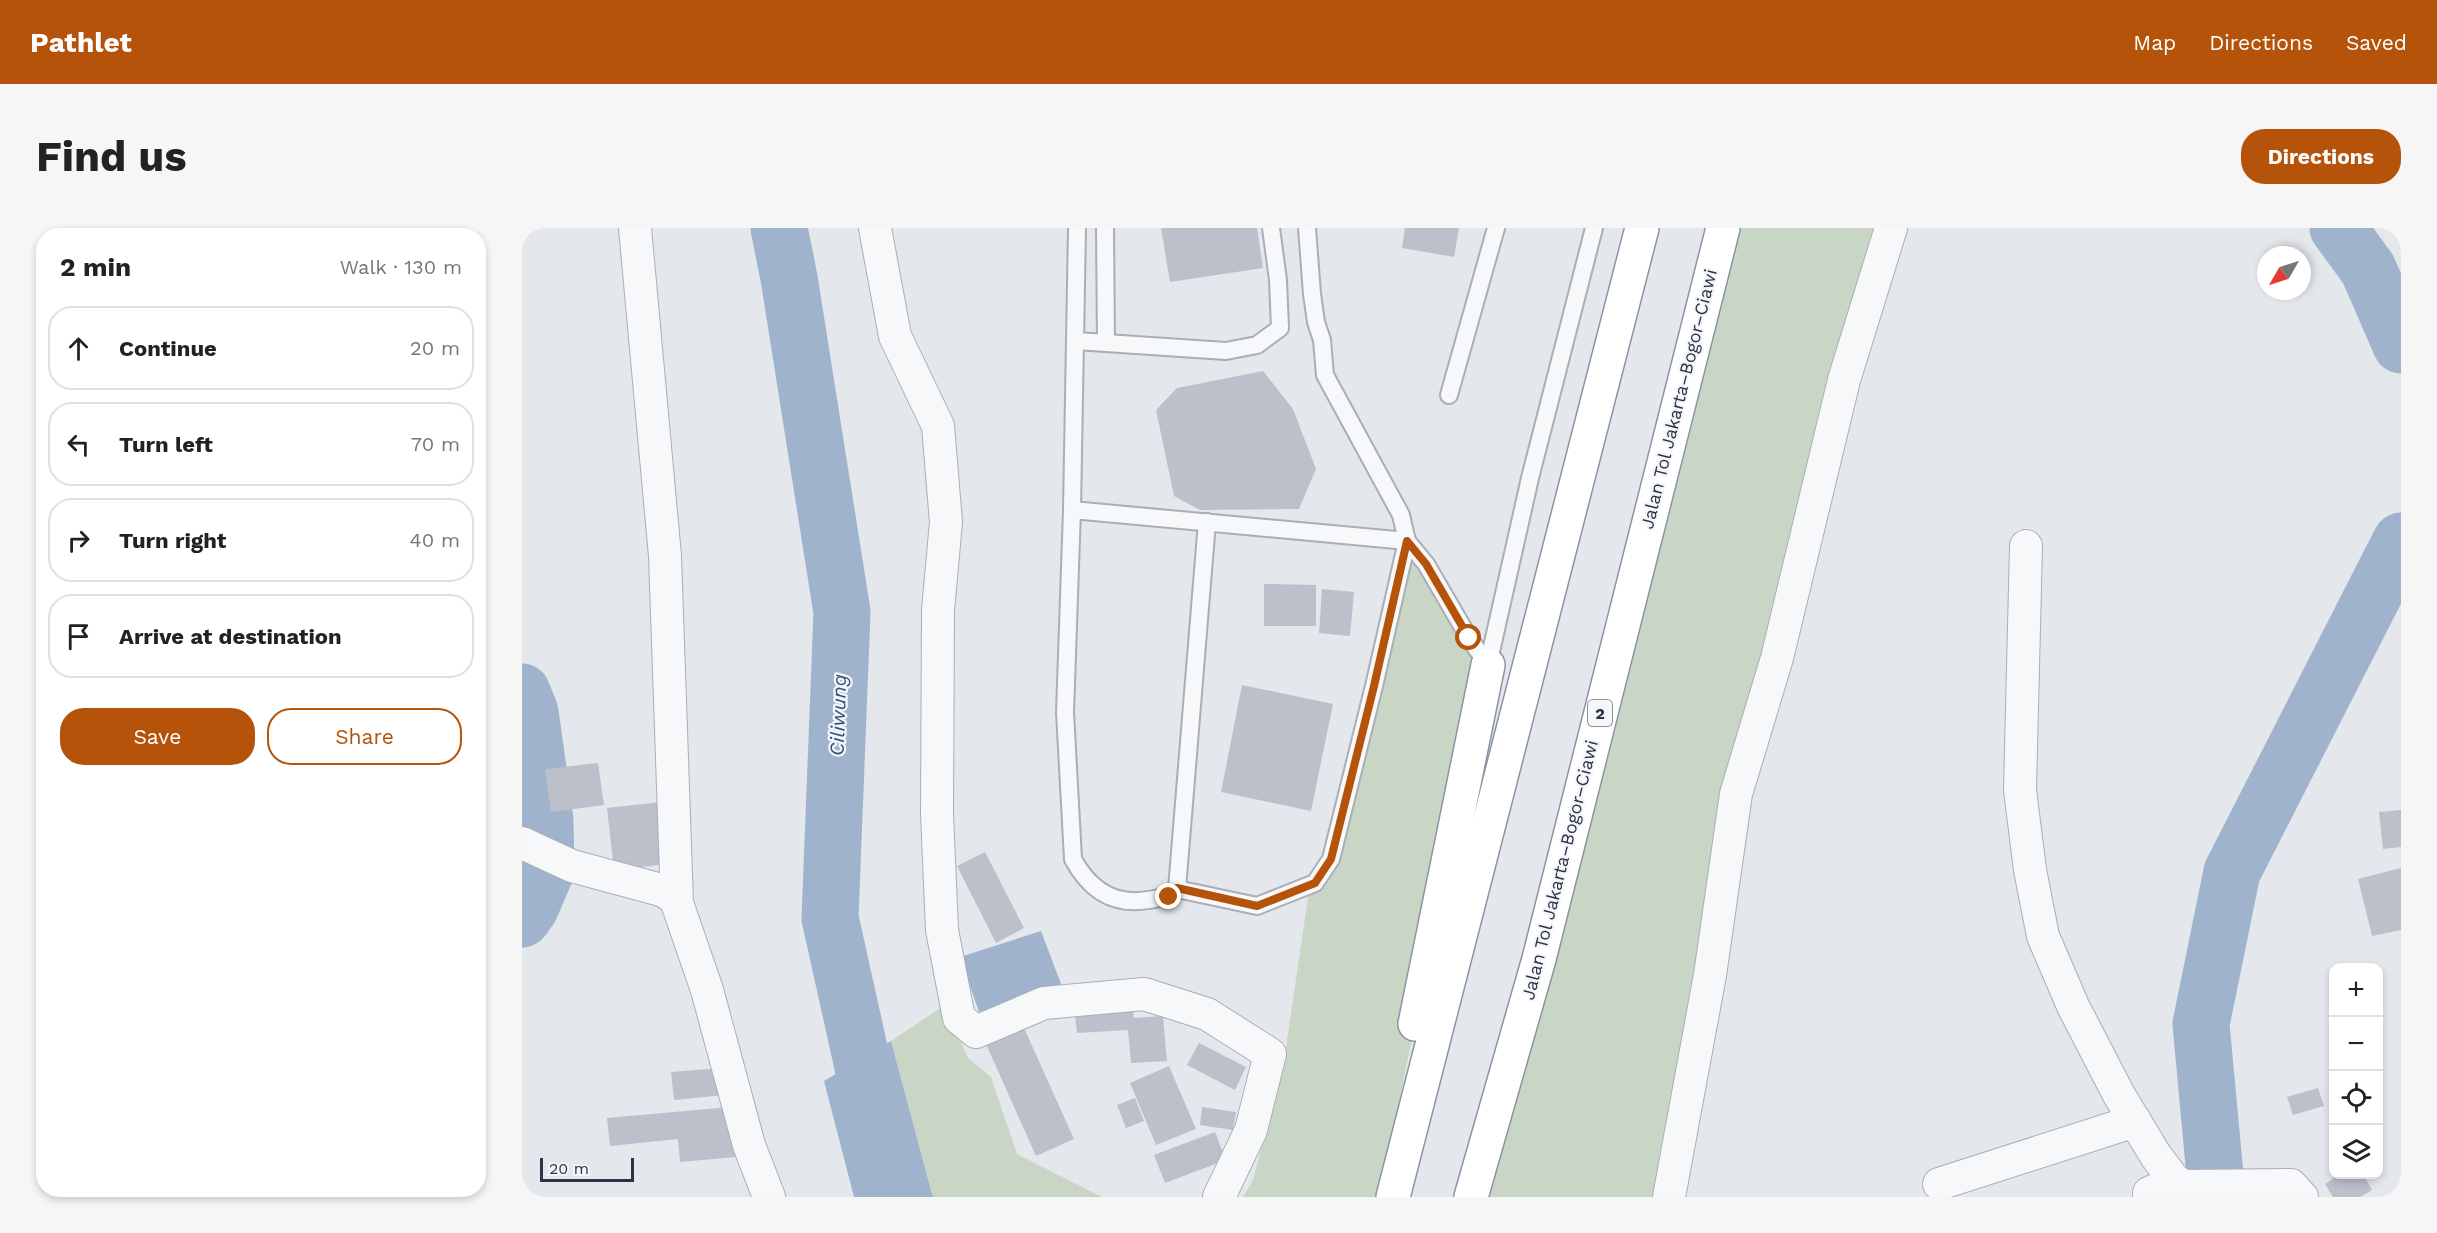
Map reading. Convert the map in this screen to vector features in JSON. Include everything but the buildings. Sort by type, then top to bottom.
[{"type":"highway","points":[[1391,1197],[1642,228]]},
{"type":"highway","name":"Jalan Tol Jakarta–Bogor–Ciawi","points":[[1471,1197],[1539,959],[1723,228]]},
{"type":"highway","points":[[1391,1197],[1389,1162],[1391,1142],[1488,665]]},
{"type":"street","points":[[635,228],[665,556],[677,903],[707,990],[749,1145],[769,1197]]},
{"type":"street","points":[[875,228],[895,336],[938,426],[946,522],[938,610],[937,814],[942,930],[959,1018],[976,1032],[1044,1003],[1144,994],[1207,1014],[1270,1054],[1251,1130],[1219,1197]]},
{"type":"street","points":[[1669,1197],[1710,975],[1736,794],[1777,658],[1844,380],[1891,228]]},
{"type":"street","points":[[2026,546],[2020,790],[2030,870],[2043,936],[2073,1006],[2135,1121],[2176,1187],[2292,1185],[2302,1197]]},
{"type":"street","points":[[522,843],[572,866],[667,892],[677,903]]},
{"type":"street","points":[[1938,1184],[2135,1121]]},
{"type":"lane","points":[[1077,228],[1072,510],[1065,711],[1072,859],[1080,873],[1096,890],[1111,898],[1132,903],[1169,897],[1177,888],[1207,522]]},
{"type":"lane","points":[[1105,228],[1106,343]]},
{"type":"lane","points":[[1076,341],[1226,351],[1257,345],[1280,327],[1278,280],[1271,228]]},
{"type":"lane","points":[[1177,888],[1257,906],[1315,883],[1323,874],[1331,859],[1407,541],[1401,515],[1325,375],[1322,340],[1316,322],[1312,294],[1307,228]]},
{"type":"lane","points":[[1449,395],[1496,228]]},
{"type":"lane","points":[[1488,665],[1530,478],[1594,228]]},
{"type":"lane","points":[[1072,510],[1407,541],[1426,564],[1469,638],[1488,665]]},
{"type":"green space","points":[[1723,228],[1890,228],[1736,794],[1671,1197],[1470,1197]]},
{"type":"green space","points":[[1407,541],[1488,665],[1391,1142],[1390,1197],[1243,1197],[1253,1180],[1284,1061],[1310,884],[1317,881]]},
{"type":"green space","points":[[945,1005],[968,1058],[991,1077],[1017,1154],[1102,1197],[933,1197],[891,1041]]},
{"type":"water","points":[[1041,931],[1061,984],[979,1012],[960,957]]},
{"type":"water","points":[[891,1041],[933,1197],[854,1197],[824,1081]]},
{"type":"waterway","name":"Ciliwung","points":[[779,228],[842,612],[830,918],[868,1089],[903,1197]]},
{"type":"waterway","points":[[2338,228],[2368,269],[2401,345]]},
{"type":"waterway","points":[[2217,1197],[2201,1024],[2232,872],[2401,541]]},
{"type":"waterway","points":[[522,692],[530,712],[545,820],[546,871],[530,908],[522,919]]},
{"type":"route","points":[[1169,897],[1177,888],[1257,906],[1315,883],[1323,874],[1331,859],[1407,541],[1426,564],[1469,638]]}]
